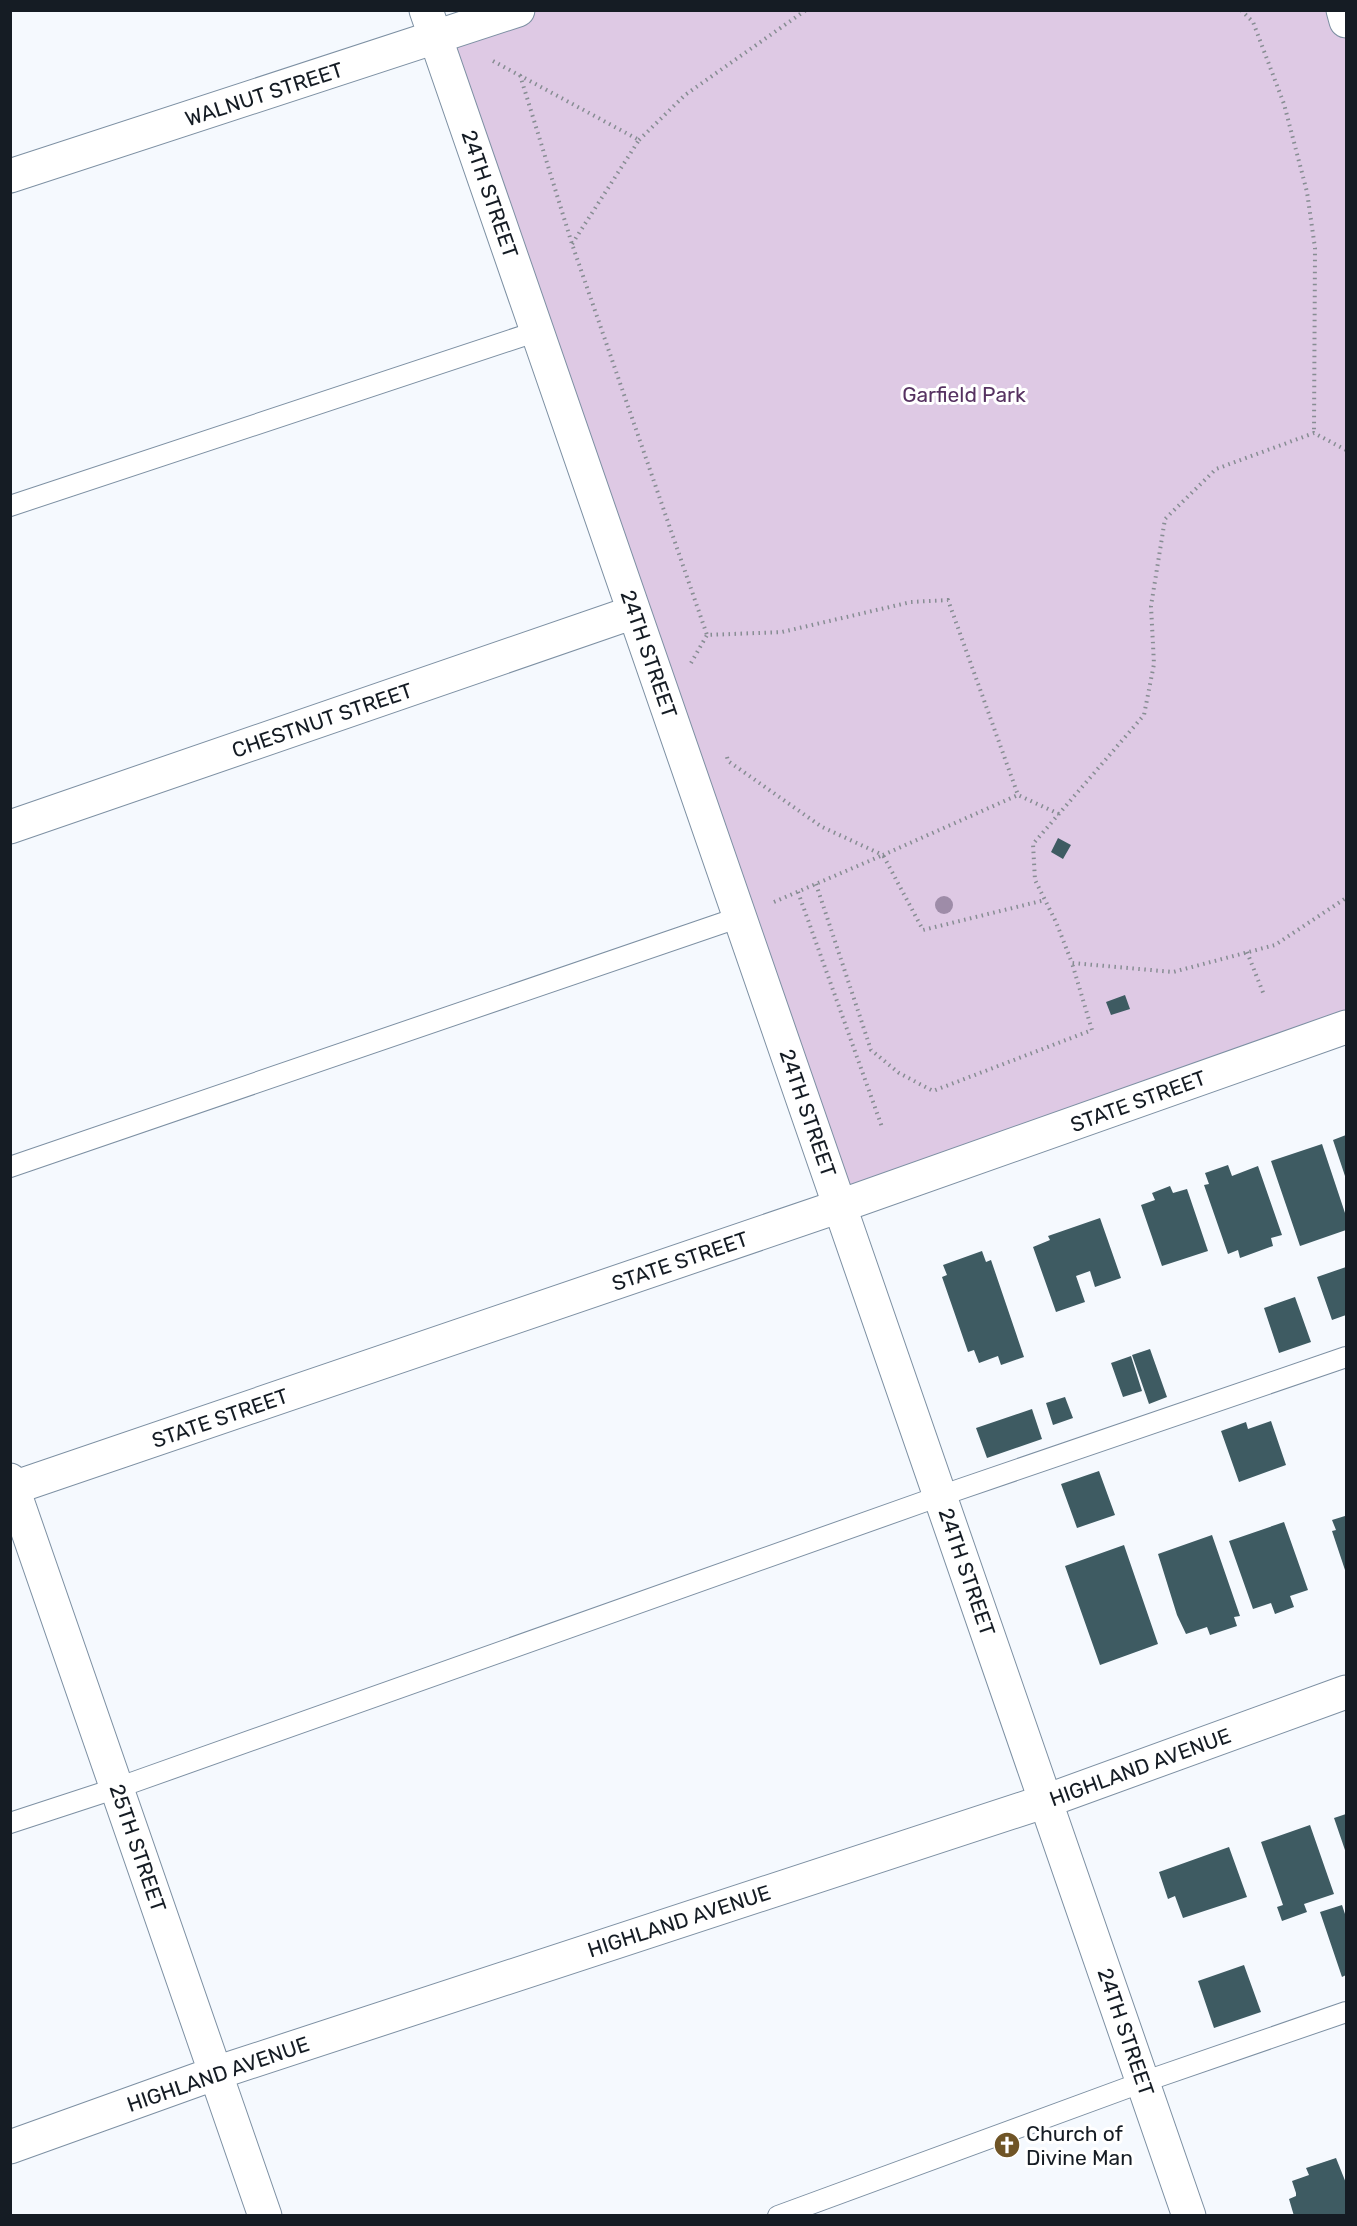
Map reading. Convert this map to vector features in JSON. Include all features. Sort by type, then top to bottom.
[{"type":"street","name":"WALNUT STREET","points":[[10,176],[431,24],[518,10]]},
{"type":"street","points":[[1343,10],[1347,21]]},
{"type":"street","name":"24TH STREET","points":[[431,24],[1189,2216]]},
{"type":"street","name":"CHESTNUT STREET","points":[[10,827],[634,612]]},
{"type":"street","name":"STATE STREET","points":[[11,1486],[840,1206],[1347,1027]]},
{"type":"street","name":"25TH STREET","points":[[11,1486],[265,2216]]},
{"type":"street","name":"HIGHLAND AVENUE","points":[[10,2147],[216,2073],[1046,1801],[1347,1692]]},
{"type":"lane","points":[[10,506],[538,331]]},
{"type":"lane","points":[[10,1167],[740,917]]},
{"type":"lane","points":[[10,1823],[117,1788],[940,1496],[1347,1357]]},
{"type":"lane","points":[[778,2216],[1143,2082],[1347,2012]]},
{"type":"path","points":[[572,244],[639,140],[685,95],[806,10]]},
{"type":"path","points":[[1241,10],[1253,22],[1284,104],[1307,192],[1315,248],[1314,433]]},
{"type":"path","points":[[493,61],[639,140]]},
{"type":"path","points":[[520,75],[572,244],[707,635],[688,669]]},
{"type":"path","points":[[816,884],[871,1050],[899,1073],[933,1091],[1092,1030],[1072,963],[1035,880],[1033,844],[1144,715],[1154,664],[1151,606],[1165,519],[1216,469],[1314,433],[1347,450]]},
{"type":"path","points":[[707,635],[782,632],[911,602],[948,600],[1018,795],[1059,814]]},
{"type":"path","points":[[724,751],[728,761],[822,826],[883,855],[923,930],[1045,900]]},
{"type":"path","points":[[740,917],[1018,795]]},
{"type":"path","points":[[798,892],[882,1127]]},
{"type":"path","points":[[1072,963],[1173,972],[1275,945],[1347,898]]},
{"type":"path","points":[[1247,952],[1264,995]]},
{"type":"green space","name":"Garfield Park","points":[[518,10],[1343,11],[1346,21],[1346,1027],[840,1206],[436,38]]},
{"type":"building","points":[[1058,838],[1071,845],[1063,859],[1051,852]]},
{"type":"building","points":[[1125,995],[1130,1009],[1111,1015],[1106,1002]]},
{"type":"building","points":[[1346,1135],[1346,1179],[1333,1140]]},
{"type":"building","points":[[1322,1144],[1346,1216],[1346,1230],[1300,1246],[1271,1161]]},
{"type":"building","points":[[1228,1165],[1232,1176],[1258,1166],[1282,1235],[1271,1238],[1273,1246],[1240,1258],[1238,1250],[1228,1254],[1204,1185],[1209,1184],[1205,1173]]},
{"type":"building","points":[[1170,1186],[1173,1193],[1187,1189],[1208,1251],[1162,1266],[1141,1205],[1155,1200],[1152,1193]]},
{"type":"building","points":[[1100,1218],[1121,1278],[1095,1287],[1090,1271],[1076,1276],[1085,1302],[1056,1312],[1033,1247],[1050,1240],[1048,1236]]},
{"type":"building","points":[[982,1251],[986,1262],[991,1260],[1024,1357],[1001,1365],[998,1356],[979,1363],[974,1350],[968,1352],[942,1277],[947,1275],[943,1265]]},
{"type":"building","points":[[1346,1267],[1346,1315],[1332,1320],[1317,1277]]},
{"type":"building","points":[[1295,1297],[1311,1342],[1279,1353],[1264,1308]]},
{"type":"building","points":[[1150,1349],[1167,1397],[1149,1404],[1132,1355]]},
{"type":"building","points":[[1131,1356],[1142,1391],[1123,1397],[1111,1363]]},
{"type":"building","points":[[1065,1397],[1073,1418],[1053,1425],[1046,1403]]},
{"type":"building","points":[[1032,1409],[1042,1439],[987,1458],[976,1428]]},
{"type":"building","points":[[1271,1421],[1286,1465],[1239,1482],[1221,1431],[1246,1422],[1248,1429]]},
{"type":"building","points":[[1099,1471],[1115,1515],[1077,1528],[1061,1484]]},
{"type":"building","points":[[1345,1516],[1346,1573],[1332,1531],[1336,1530],[1332,1520]]},
{"type":"building","points":[[1284,1522],[1308,1590],[1290,1596],[1294,1607],[1275,1614],[1271,1603],[1253,1609],[1229,1541]]},
{"type":"building","points":[[1212,1535],[1240,1616],[1234,1617],[1237,1626],[1210,1635],[1207,1627],[1186,1634],[1177,1615],[1158,1554]]},
{"type":"building","points":[[1124,1545],[1158,1644],[1100,1665],[1065,1566]]},
{"type":"building","points":[[1346,1814],[1346,1853],[1334,1818]]},
{"type":"building","points":[[1310,1825],[1334,1894],[1304,1904],[1307,1912],[1282,1921],[1277,1907],[1283,1905],[1261,1842]]},
{"type":"building","points":[[1229,1847],[1247,1897],[1183,1918],[1175,1896],[1168,1899],[1159,1872]]},
{"type":"building","points":[[1342,1905],[1346,1917],[1346,1975],[1342,1977],[1320,1912]]},
{"type":"building","points":[[1244,1965],[1261,2012],[1214,2028],[1198,1981]]},
{"type":"building","points":[[1336,2158],[1346,2183],[1346,2216],[1294,2216],[1289,2199],[1296,2196],[1292,2181],[1309,2175],[1306,2168]]},
{"type":"place","name":"Church of Divine Man","points":[[1007,2145]]}]
